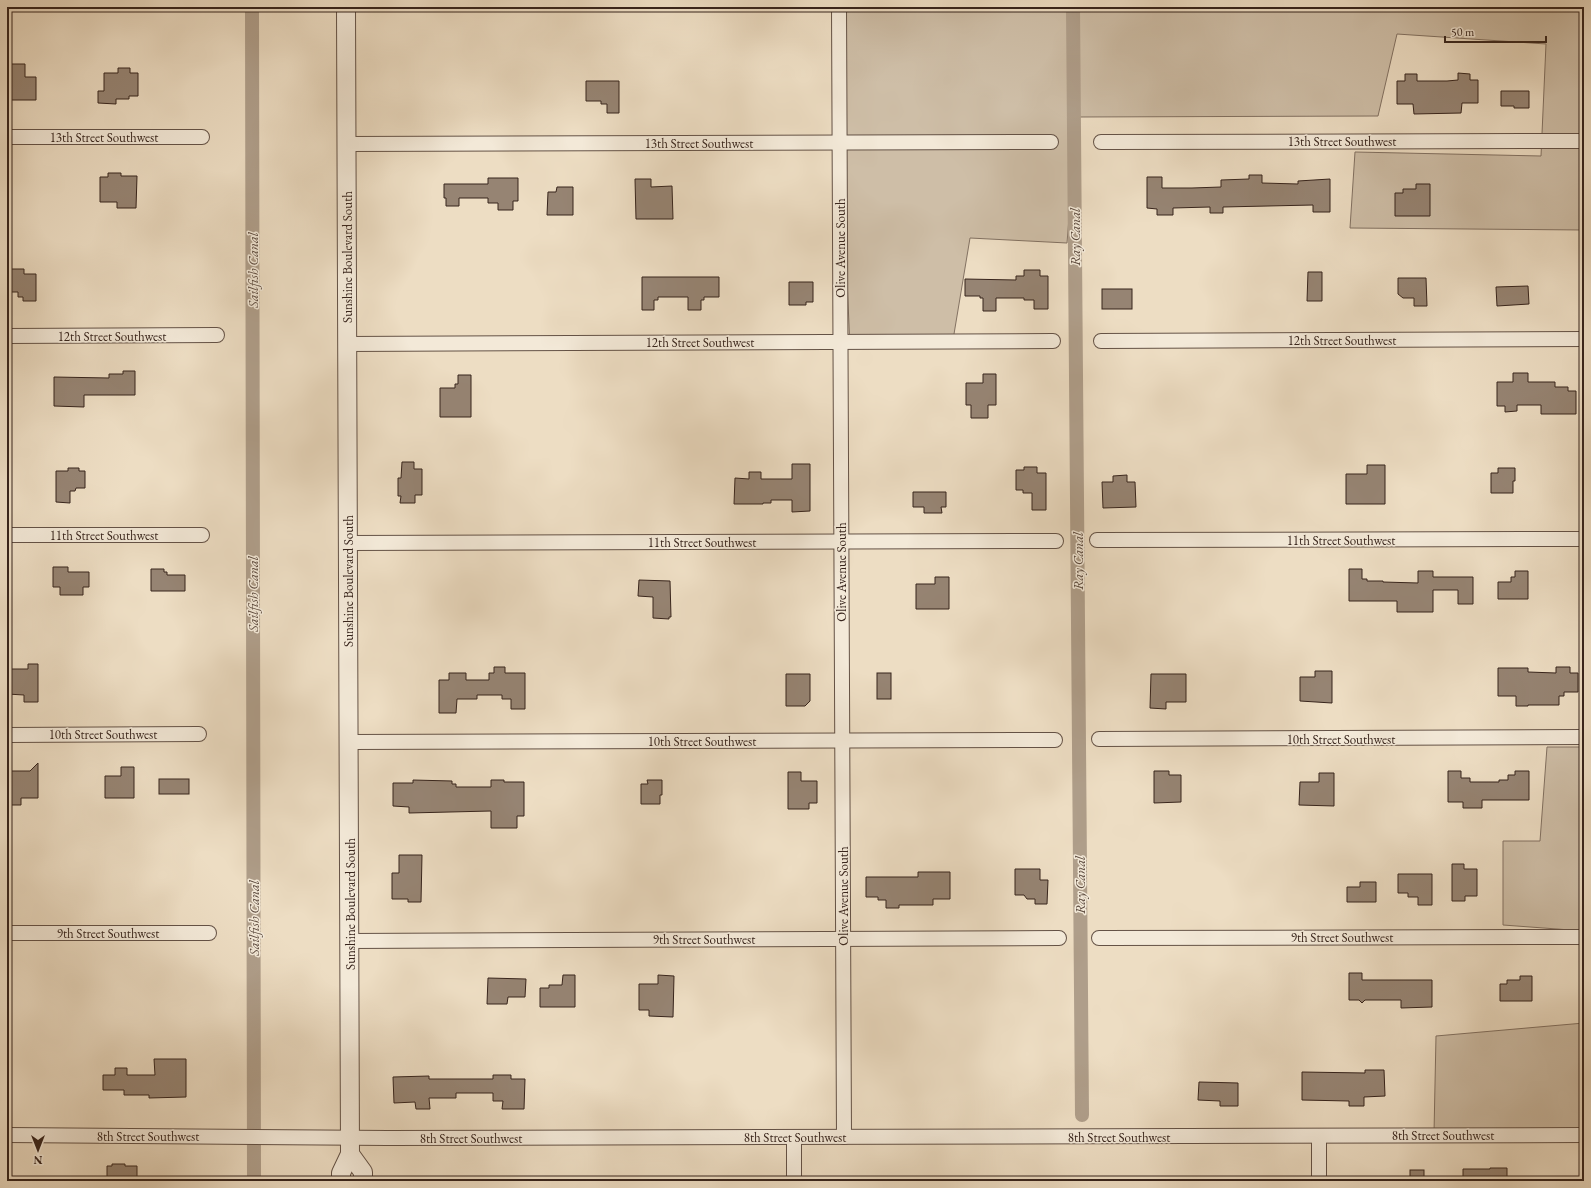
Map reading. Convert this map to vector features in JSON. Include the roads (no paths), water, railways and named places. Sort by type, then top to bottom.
[{"type":"street","name":"Sunshine Boulevard South","points":[[341,1181],[341,1173],[350,1146],[350,742],[346,7]]},
{"type":"street","name":"Olive Avenue South","points":[[839,7],[844,1137]]},
{"type":"street","name":"13th Street Southwest","points":[[7,137],[202,137]]},
{"type":"street","name":"13th Street Southwest","points":[[1101,142],[1584,141]]},
{"type":"street","name":"13th Street Southwest","points":[[347,144],[1051,142]]},
{"type":"street","name":"12th Street Southwest","points":[[7,336],[217,335]]},
{"type":"street","name":"12th Street Southwest","points":[[1101,341],[1584,340]]},
{"type":"street","name":"12th Street Southwest","points":[[347,344],[1053,341]]},
{"type":"street","name":"11th Street Southwest","points":[[7,535],[202,535]]},
{"type":"street","name":"11th Street Southwest","points":[[1097,540],[1584,539]]},
{"type":"street","name":"11th Street Southwest","points":[[348,543],[1056,541]]},
{"type":"street","name":"10th Street Southwest","points":[[7,735],[199,734]]},
{"type":"street","name":"10th Street Southwest","points":[[1099,739],[1584,737]]},
{"type":"street","name":"10th Street Southwest","points":[[350,742],[1055,740]]},
{"type":"street","name":"9th Street Southwest","points":[[7,933],[209,933]]},
{"type":"street","name":"9th Street Southwest","points":[[1099,938],[1584,936]]},
{"type":"street","name":"9th Street Southwest","points":[[350,941],[1059,938]]},
{"type":"street","name":"8th Street Southwest","points":[[7,1135],[283,1138],[350,1146],[794,1137],[1584,1135]]},
{"type":"street","points":[[1319,1136],[1319,1181]]},
{"type":"street","points":[[794,1137],[794,1181]]},
{"type":"street","points":[[350,1146],[363,1172],[363,1181]]},
{"type":"waterway","name":"Sailfish Canal","points":[[252,7],[254,1181]]},
{"type":"waterway","name":"Ray Canal","points":[[1073,7],[1082,1115]]}]
